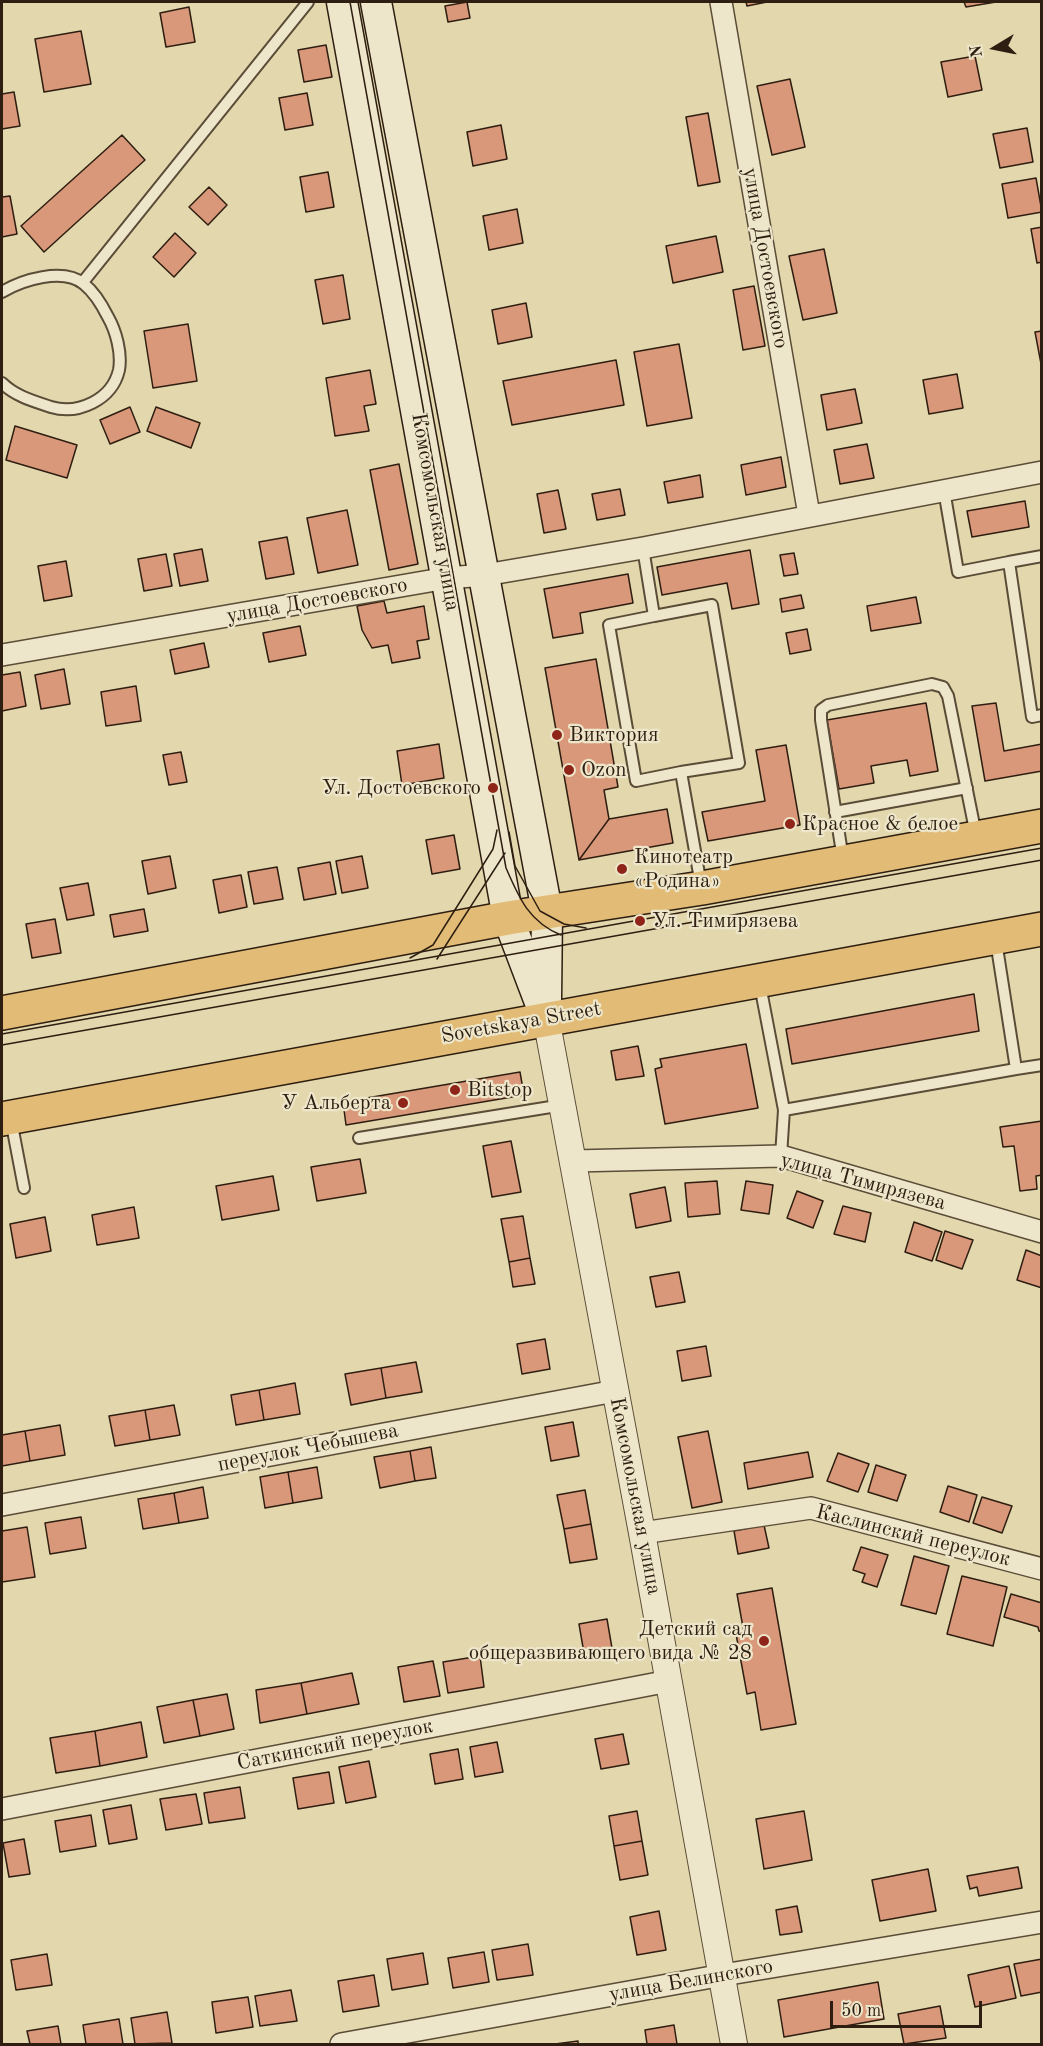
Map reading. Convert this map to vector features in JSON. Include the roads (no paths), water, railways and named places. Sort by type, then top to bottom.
[{"type":"main road","name":"Комсомольская улица","points":[[342,2],[508,918],[546,1018]]},
{"type":"main road","name":"Комсомольская улица","points":[[376,2],[547,911],[546,1018]]},
{"type":"main road","points":[[2,1013],[508,918],[702,888],[1041,826]]},
{"type":"main road","name":"Sovetskaya Street","points":[[6,1118],[1041,929]]},
{"type":"street","name":"улица Достоевского","points":[[721,2],[809,515]]},
{"type":"street","name":"улица Достоевского","points":[[2,656],[447,578],[484,576],[643,548],[1041,472]]},
{"type":"street","name":"Комсомольская улица","points":[[546,1018],[735,2044]]},
{"type":"street","name":"улица Тимирязева","points":[[574,1161],[781,1156],[1041,1232]]},
{"type":"street","name":"переулок Чебышева","points":[[2,1505],[615,1391]]},
{"type":"street","name":"Каслинский переулок","points":[[642,1533],[812,1508],[1041,1569]]},
{"type":"street","name":"Саткинский переулок","points":[[2,1809],[669,1681]]},
{"type":"street","name":"улица Белинского","points":[[341,2044],[723,1975],[1041,1922]]},
{"type":"lane","points":[[83,282],[308,2]]},
{"type":"lane","points":[[2,291],[17,283],[36,278],[61,276],[83,282],[100,303],[112,324],[119,349],[119,370],[110,389],[97,400],[78,409],[61,410],[29,400],[2,384]]},
{"type":"lane","points":[[944,490],[958,572],[1041,556]]},
{"type":"lane","points":[[643,548],[654,616]]},
{"type":"lane","points":[[1009,562],[1032,717],[1041,715]]},
{"type":"lane","points":[[712,605],[739,763],[681,772],[636,781],[609,625],[712,605]]},
{"type":"lane","points":[[843,863],[821,710],[828,705],[932,684],[943,687],[948,696],[976,838]]},
{"type":"lane","points":[[681,772],[702,888]]},
{"type":"lane","points":[[835,812],[967,789]]},
{"type":"lane","points":[[996,937],[1016,1070]]},
{"type":"lane","points":[[759,980],[784,1110],[781,1156]]},
{"type":"lane","points":[[784,1110],[1041,1065]]},
{"type":"lane","points":[[359,1138],[563,1105]]},
{"type":"lane","points":[[6,1118],[24,1188]]},
{"type":"tram line","points":[[350,2],[506,868],[526,908],[550,930],[561,935]]},
{"type":"tram line","points":[[410,958],[433,945],[493,849],[497,830]]},
{"type":"tram line","points":[[509,832],[515,866],[540,911],[564,924],[586,928]]},
{"type":"tram line","points":[[2,1034],[1042,848]]},
{"type":"tram line","points":[[437,959],[505,853]]},
{"type":"tram line","points":[[2,1045],[1042,860]]},
{"type":"place","name":"Виктория","points":[[557,735]]},
{"type":"place","name":"Ozon","points":[[569,770]]},
{"type":"place","name":"Ул. Достоевского","points":[[493,788]]},
{"type":"place","name":"Красное & белое","points":[[790,824]]},
{"type":"place","name":"Кинотеатр «Родина»","points":[[622,869]]},
{"type":"place","name":"Ул. Тимирязева","points":[[640,921]]},
{"type":"place","name":"Bitstop","points":[[455,1090]]},
{"type":"place","name":"У Альберта","points":[[403,1103]]},
{"type":"place","name":"Детский сад общеразвивающего вида № 28","points":[[764,1641]]}]
